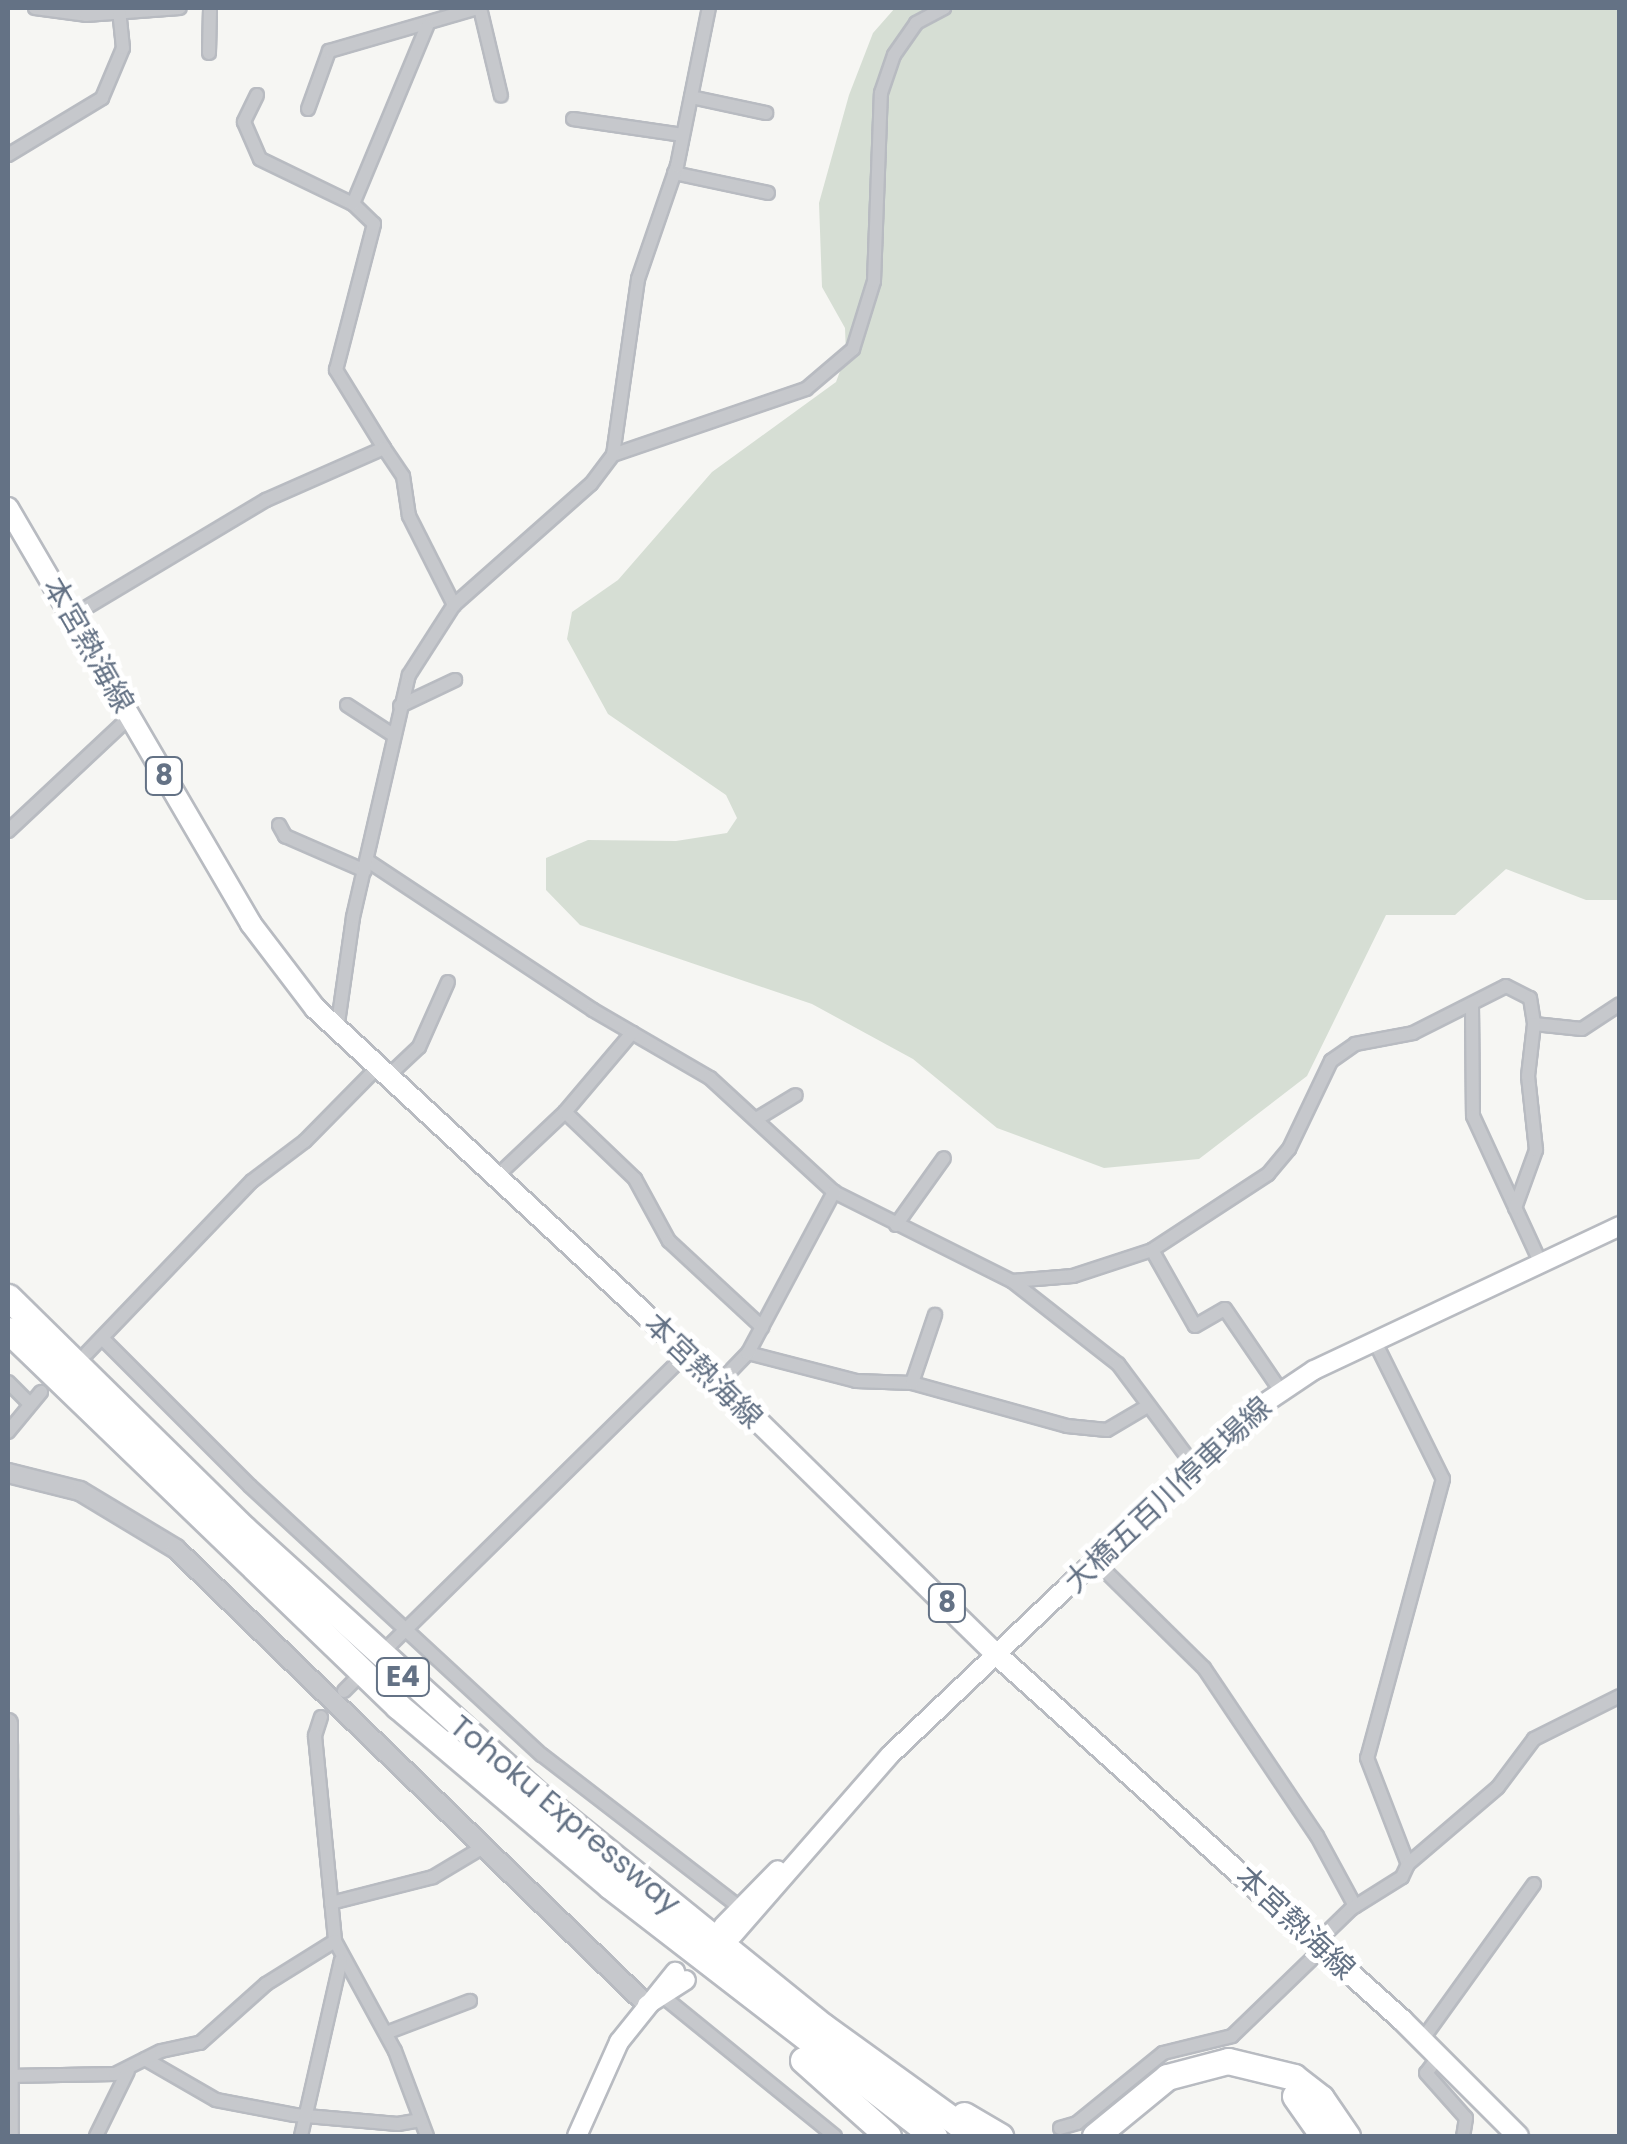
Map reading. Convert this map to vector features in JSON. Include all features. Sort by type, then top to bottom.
[{"type":"highway","name":"Tohoku Expressway","points":[[8,1297],[416,1689],[824,2027],[974,2136]]},
{"type":"highway","name":"Tohoku Expressway","points":[[8,1330],[398,1706],[609,1885],[934,2136]]},
{"type":"highway","points":[[609,1885],[888,2136]]},
{"type":"highway","points":[[824,2027],[1000,2136]]},
{"type":"highway","points":[[1095,2136],[1167,2077],[1228,2060],[1294,2077],[1321,2098],[1346,2136]]},
{"type":"highway","points":[[1116,2136],[1171,2092],[1239,2076],[1296,2096],[1323,2136]]},
{"type":"main road","name":"本宮熱海線","points":[[10,519],[72,616],[260,938],[337,1030],[719,1383],[996,1654],[1422,2040],[1518,2136]]},
{"type":"main road","name":"大橋五百川停車場線","points":[[830,1822],[728,1931],[741,1908],[996,1654],[1194,1466],[1281,1391],[1374,1340],[1620,1226]]},
{"type":"main road","points":[[577,2136],[618,2042],[681,1976]]},
{"type":"street","points":[[34,8],[119,12],[180,8]]},
{"type":"street","points":[[209,52],[210,8]]},
{"type":"street","points":[[308,109],[328,50],[426,26],[479,8],[501,96]]},
{"type":"street","points":[[337,1030],[393,735],[421,650],[454,605],[591,484],[613,455],[638,279],[674,173],[709,8]]},
{"type":"street","points":[[613,455],[806,389],[854,348],[874,280],[881,93],[894,55],[916,24],[944,8]]},
{"type":"street","points":[[8,156],[102,98],[124,48],[119,12]]},
{"type":"street","points":[[353,204],[426,26]]},
{"type":"street","points":[[256,94],[244,122],[260,159],[353,204],[374,224],[336,376],[403,476],[409,516],[454,605]]},
{"type":"street","points":[[690,98],[766,113]]},
{"type":"street","points":[[573,119],[683,135]]},
{"type":"street","points":[[674,173],[768,193]]},
{"type":"street","points":[[72,616],[266,500],[384,448]]},
{"type":"street","points":[[400,706],[455,680]]},
{"type":"street","points":[[347,706],[393,735]]},
{"type":"street","points":[[8,831],[130,717]]},
{"type":"street","points":[[280,825],[285,836],[366,866],[710,1078],[758,1118],[834,1192],[896,1225],[977,1258],[1012,1281],[1110,1356],[1194,1466]]},
{"type":"street","points":[[87,1353],[252,1181],[419,1047],[448,982]]},
{"type":"street","points":[[1012,1281],[1073,1276],[1152,1250],[1280,1162],[1342,1051],[1414,1033],[1499,988],[1519,988],[1530,998],[1534,1024],[1528,1076],[1536,1150],[1515,1208]]},
{"type":"street","points":[[1534,1024],[1582,1029],[1620,1004]]},
{"type":"street","points":[[1472,1005],[1473,1116],[1540,1262]]},
{"type":"street","points":[[494,1178],[565,1112],[632,1033]]},
{"type":"street","points":[[758,1118],[796,1094]]},
{"type":"street","points":[[565,1112],[635,1180],[670,1240],[762,1326]]},
{"type":"street","points":[[896,1225],[944,1158]]},
{"type":"street","points":[[719,1383],[748,1352],[834,1192]]},
{"type":"street","points":[[1152,1250],[1195,1326],[1225,1309],[1281,1391]]},
{"type":"street","points":[[912,1383],[936,1315]]},
{"type":"street","points":[[102,1338],[250,1486],[542,1755],[741,1908]]},
{"type":"street","points":[[1374,1340],[1443,1479],[1367,1758],[1408,1864]]},
{"type":"street","points":[[748,1352],[856,1381],[912,1383],[1067,1426],[1107,1430],[1146,1407]]},
{"type":"street","points":[[389,1646],[686,1354]]},
{"type":"street","points":[[8,1382],[29,1403]]},
{"type":"street","points":[[8,1432],[41,1392]]},
{"type":"street","points":[[8,1473],[80,1491],[176,1549],[484,1846],[656,2001],[836,2136]]},
{"type":"street","points":[[1096,1562],[1204,1668],[1317,1836],[1354,1906]]},
{"type":"street","points":[[1060,2128],[1078,2123],[1163,2052],[1232,2036],[1354,1906],[1402,1877],[1408,1864],[1498,1787],[1534,1739],[1620,1696]]},
{"type":"street","points":[[321,1716],[315,1736],[334,1940],[341,1960],[386,2033],[426,2136]]},
{"type":"street","points":[[8,1723],[9,2136]]},
{"type":"street","points":[[331,1903],[433,1877],[484,1846]]},
{"type":"street","points":[[1422,2040],[1534,1884]]},
{"type":"street","points":[[96,2136],[128,2071],[144,2060],[200,2043],[266,1984],[334,1940]]},
{"type":"street","points":[[301,2136],[304,2114],[319,2074],[326,2004],[341,1960]]},
{"type":"street","points":[[386,2033],[470,2001]]},
{"type":"street","points":[[1439,2056],[1426,2073],[1466,2118],[1463,2136]]},
{"type":"street","points":[[144,2060],[216,2100],[398,2124],[421,2120]]},
{"type":"street","points":[[8,2076],[128,2071]]},
{"type":"shaded area","points":[[895,8],[1619,8],[1619,900],[1586,900],[1506,869],[1455,915],[1386,915],[1307,1076],[1199,1159],[1104,1168],[997,1128],[913,1059],[812,1004],[580,925],[546,890],[546,858],[588,840],[676,841],[727,833],[737,818],[726,795],[608,714],[567,639],[572,612],[618,580],[712,472],[836,382],[846,355],[845,328],[822,287],[819,203],[849,95],[873,33]]}]
